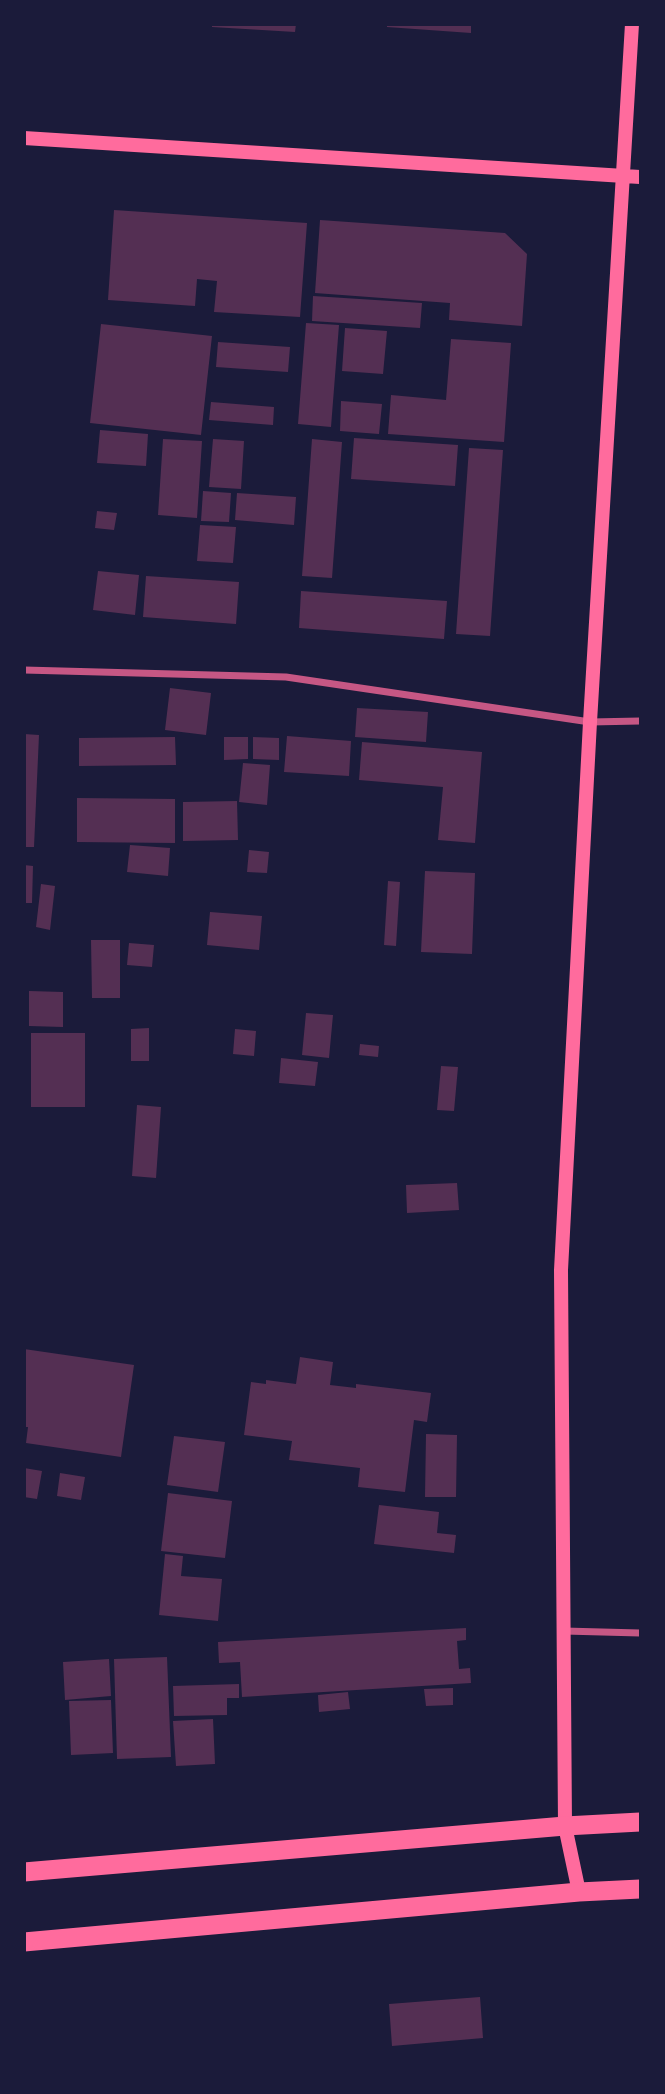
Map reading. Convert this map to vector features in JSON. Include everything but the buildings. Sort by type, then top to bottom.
[{"type":"highway","points":[[24,1872],[640,1822]]},
{"type":"highway","points":[[24,1942],[579,1892],[640,1889]]},
{"type":"main road","points":[[579,1892],[565,1826],[561,1270],[590,722],[632,24]]},
{"type":"main road","points":[[24,138],[640,177]]},
{"type":"street","points":[[24,670],[286,677],[590,722],[640,721]]},
{"type":"street","points":[[563,1631],[640,1633]]}]
